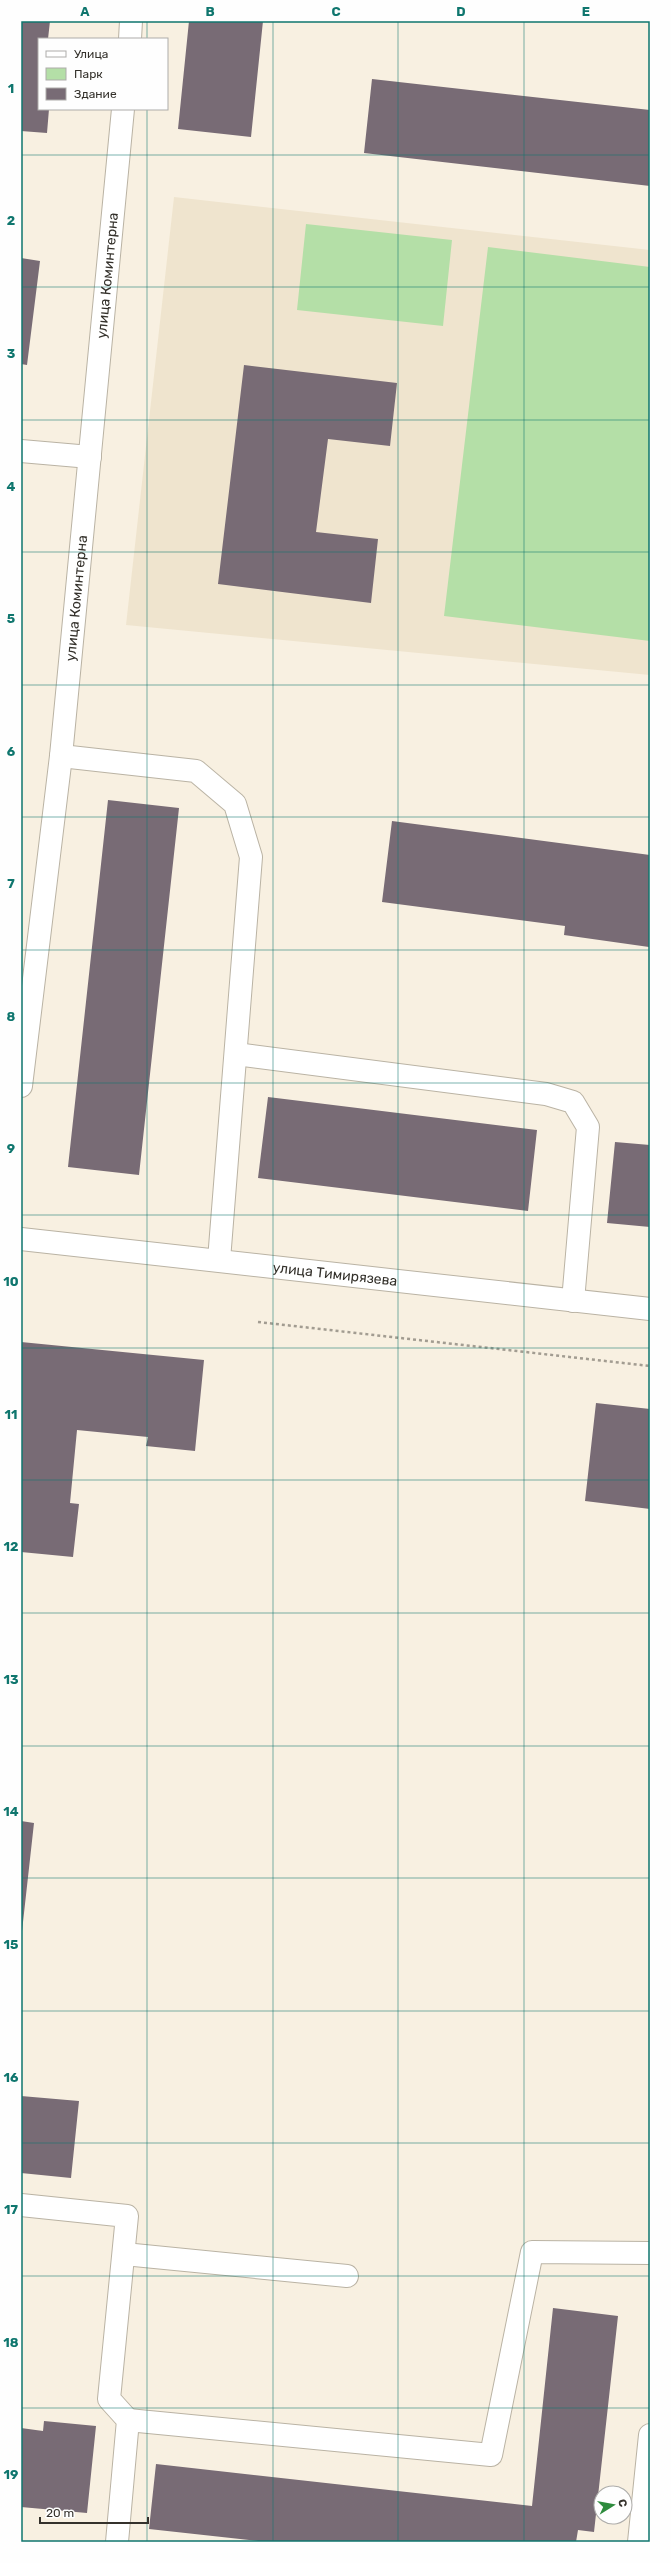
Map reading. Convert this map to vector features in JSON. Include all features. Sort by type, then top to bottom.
[{"type":"street","points":[[130,38],[131,21]]},
{"type":"street","name":"улица Коминтерна","points":[[21,1086],[25,1009],[61,756],[123,110]]},
{"type":"street","points":[[21,451],[90,457]]},
{"type":"street","points":[[61,756],[196,772],[235,804],[251,857],[219,1260]]},
{"type":"street","points":[[236,1054],[546,1094],[573,1102],[588,1127],[573,1301]]},
{"type":"street","name":"улица Тимирязева","points":[[21,1239],[650,1309]]},
{"type":"street","points":[[21,2205],[127,2216],[110,2399],[128,2420],[491,2455],[532,2252],[650,2254]]},
{"type":"street","points":[[124,2254],[347,2276]]},
{"type":"street","points":[[117,2542],[128,2420]]},
{"type":"street","points":[[639,2542],[648,2478],[650,2435]]},
{"type":"path","points":[[258,1322],[650,1366]]},
{"type":"shaded area","points":[[174,197],[650,250],[650,675],[126,625]]},
{"type":"green space","points":[[306,224],[452,240],[443,326],[297,310]]},
{"type":"green space","points":[[488,247],[650,267],[650,641],[444,616]]},
{"type":"building","points":[[21,21],[50,21],[48,38],[38,38],[38,110],[49,110],[47,133],[21,131]]},
{"type":"building","points":[[189,21],[263,21],[251,137],[178,129]]},
{"type":"building","points":[[372,79],[650,110],[650,186],[364,153]]},
{"type":"building","points":[[21,258],[40,261],[27,365],[21,364]]},
{"type":"building","points":[[244,365],[397,383],[390,446],[328,439],[316,532],[378,539],[371,603],[218,584]]},
{"type":"building","points":[[108,800],[179,808],[139,1175],[68,1167]]},
{"type":"building","points":[[392,821],[650,855],[649,947],[564,935],[565,926],[382,902]]},
{"type":"building","points":[[268,1097],[537,1130],[528,1211],[258,1178]]},
{"type":"building","points":[[615,1142],[650,1145],[650,1227],[607,1223]]},
{"type":"building","points":[[21,1342],[204,1360],[195,1451],[146,1446],[148,1437],[77,1430],[70,1503],[79,1504],[73,1557],[21,1552]]},
{"type":"building","points":[[596,1403],[650,1409],[650,1509],[585,1501]]},
{"type":"building","points":[[21,1821],[34,1823],[22,1931],[21,1931]]},
{"type":"building","points":[[21,2096],[79,2101],[71,2178],[21,2173]]},
{"type":"building","points":[[553,2308],[618,2316],[599,2485],[593,2485],[594,2532],[578,2530],[576,2542],[267,2542],[149,2529],[156,2464],[532,2506]]},
{"type":"building","points":[[44,2421],[96,2426],[87,2513],[21,2507],[21,2428],[43,2431]]}]
